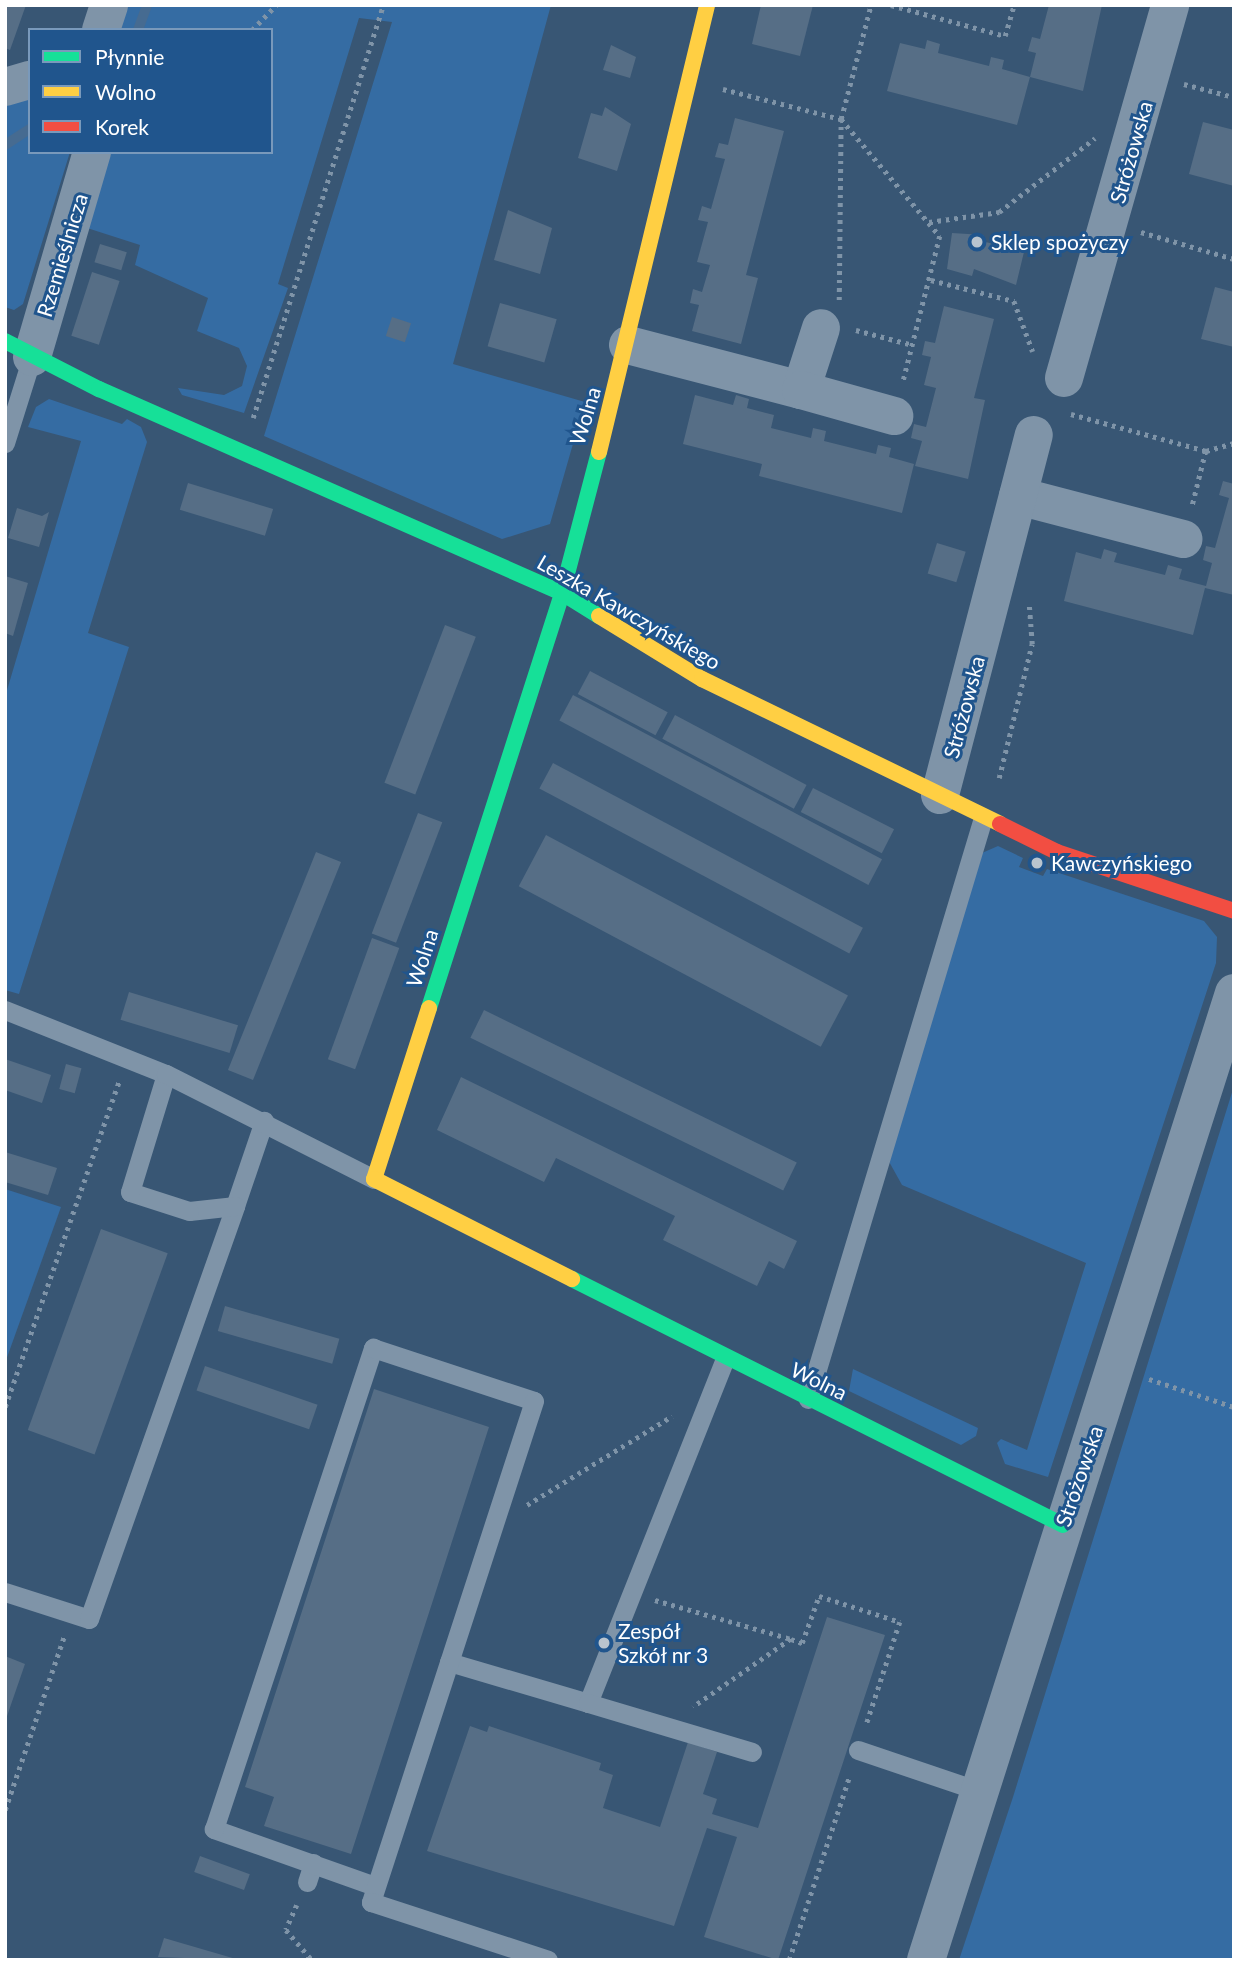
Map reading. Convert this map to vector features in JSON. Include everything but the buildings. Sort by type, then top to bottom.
[{"type":"street","points":[[102,28],[109,5]]},
{"type":"street","name":"Wolna","points":[[707,5],[636,288],[628,345],[562,593],[374,1179],[725,1358],[1063,1525]]},
{"type":"street","name":"Stróżowska","points":[[1064,378],[1149,87],[1170,5]]},
{"type":"street","points":[[5,87],[28,81]]},
{"type":"street","name":"Rzemieślnicza","points":[[19,349],[91,154]]},
{"type":"street","points":[[801,390],[837,323]]},
{"type":"street","points":[[628,345],[894,416]]},
{"type":"street","name":"Leszka Kawczyńskiego","points":[[19,349],[562,593],[702,679],[983,818],[1057,852],[1234,911]]},
{"type":"street","name":"Stróżowska","points":[[940,795],[1034,435]]},
{"type":"street","points":[[1018,496],[1183,538]]},
{"type":"street","name":"Stróżowska","points":[[926,1960],[1234,993]]},
{"type":"lane","points":[[5,443],[19,349]]},
{"type":"lane","points":[[808,1399],[983,818]]},
{"type":"lane","points":[[5,1010],[130,1055],[374,1179]]},
{"type":"lane","points":[[166,1074],[130,1192],[189,1211],[235,1206]]},
{"type":"lane","points":[[5,1592],[89,1619],[264,1121]]},
{"type":"lane","points":[[373,1885],[214,1829],[373,1348],[534,1401],[373,1885],[371,1902],[548,1960]]},
{"type":"lane","points":[[589,1703],[725,1358]]},
{"type":"lane","points":[[449,1662],[752,1752]]},
{"type":"lane","points":[[858,1751],[979,1791]]},
{"type":"lane","points":[[307,1882],[313,1863]]},
{"type":"path","points":[[254,28],[276,5]]},
{"type":"path","points":[[243,450],[383,5]]},
{"type":"path","points":[[688,79],[841,119],[929,222],[940,236],[913,345],[837,323],[841,119],[871,5]]},
{"type":"path","points":[[891,5],[1006,36],[1014,5]]},
{"type":"path","points":[[929,222],[999,212],[1149,87],[1234,97]]},
{"type":"path","points":[[1110,223],[1234,259]]},
{"type":"path","points":[[1206,451],[1234,443]]},
{"type":"path","points":[[999,778],[1032,644],[1028,592]]},
{"type":"path","points":[[5,1407],[130,1055]]},
{"type":"path","points":[[1115,1368],[1234,1407]]},
{"type":"path","points":[[494,1525],[712,1392]]},
{"type":"path","points":[[634,1594],[790,1639],[666,1726]]},
{"type":"path","points":[[5,1810],[72,1613]]},
{"type":"path","points":[[286,1930],[312,1960]]},
{"type":"shaded area","points":[[125,5],[551,5],[453,364],[585,402],[550,524],[502,539],[264,436],[392,22],[359,18],[278,284],[288,288],[244,413],[182,395],[178,388],[224,395],[242,386],[247,366],[239,348],[197,331],[208,298],[135,265],[140,245],[84,227],[105,154],[273,154],[273,28],[118,28]]},
{"type":"shaded area","points":[[28,95],[28,154],[69,154],[23,304],[14,310],[5,307],[5,97]]},
{"type":"shaded area","points":[[49,399],[122,424],[127,419],[141,427],[147,442],[88,633],[129,647],[19,994],[5,990],[5,697],[81,441],[28,427],[36,407]]},
{"type":"shaded area","points":[[998,846],[1023,858],[1019,867],[1043,876],[1047,869],[1204,921],[1217,937],[1216,963],[1048,1477],[1005,1464],[997,1443],[1001,1439],[1027,1450],[1086,1263],[902,1185],[887,1158],[982,853]]},
{"type":"shaded area","points":[[1234,1086],[1234,1960],[959,1960],[1013,1797]]},
{"type":"shaded area","points":[[5,1189],[61,1207],[5,1363]]},
{"type":"shaded area","points":[[853,1369],[978,1428],[976,1436],[961,1445],[849,1391]]},
{"type":"waterway","points":[[139,28],[147,5]]},
{"type":"waterway","points":[[5,145],[28,130]]},
{"type":"traffic: fast","points":[[5,341],[99,389],[562,593],[599,616]]},
{"type":"traffic: fast","points":[[429,1008],[562,593],[599,452]]},
{"type":"traffic: fast","points":[[572,1279],[1063,1525]]},
{"type":"traffic: slow","points":[[599,452],[707,5]]},
{"type":"traffic: slow","points":[[599,616],[702,679],[1000,824]]},
{"type":"traffic: slow","points":[[429,1008],[374,1179],[572,1279]]},
{"type":"traffic: jam","points":[[1000,824],[1057,852],[1234,911]]},
{"type":"place","name":"Sklep spożyczy","points":[[977,242]]},
{"type":"place","name":"Kawczyńskiego","points":[[1037,863]]},
{"type":"place","name":"Zespół Szkół nr 3","points":[[604,1643]]}]
